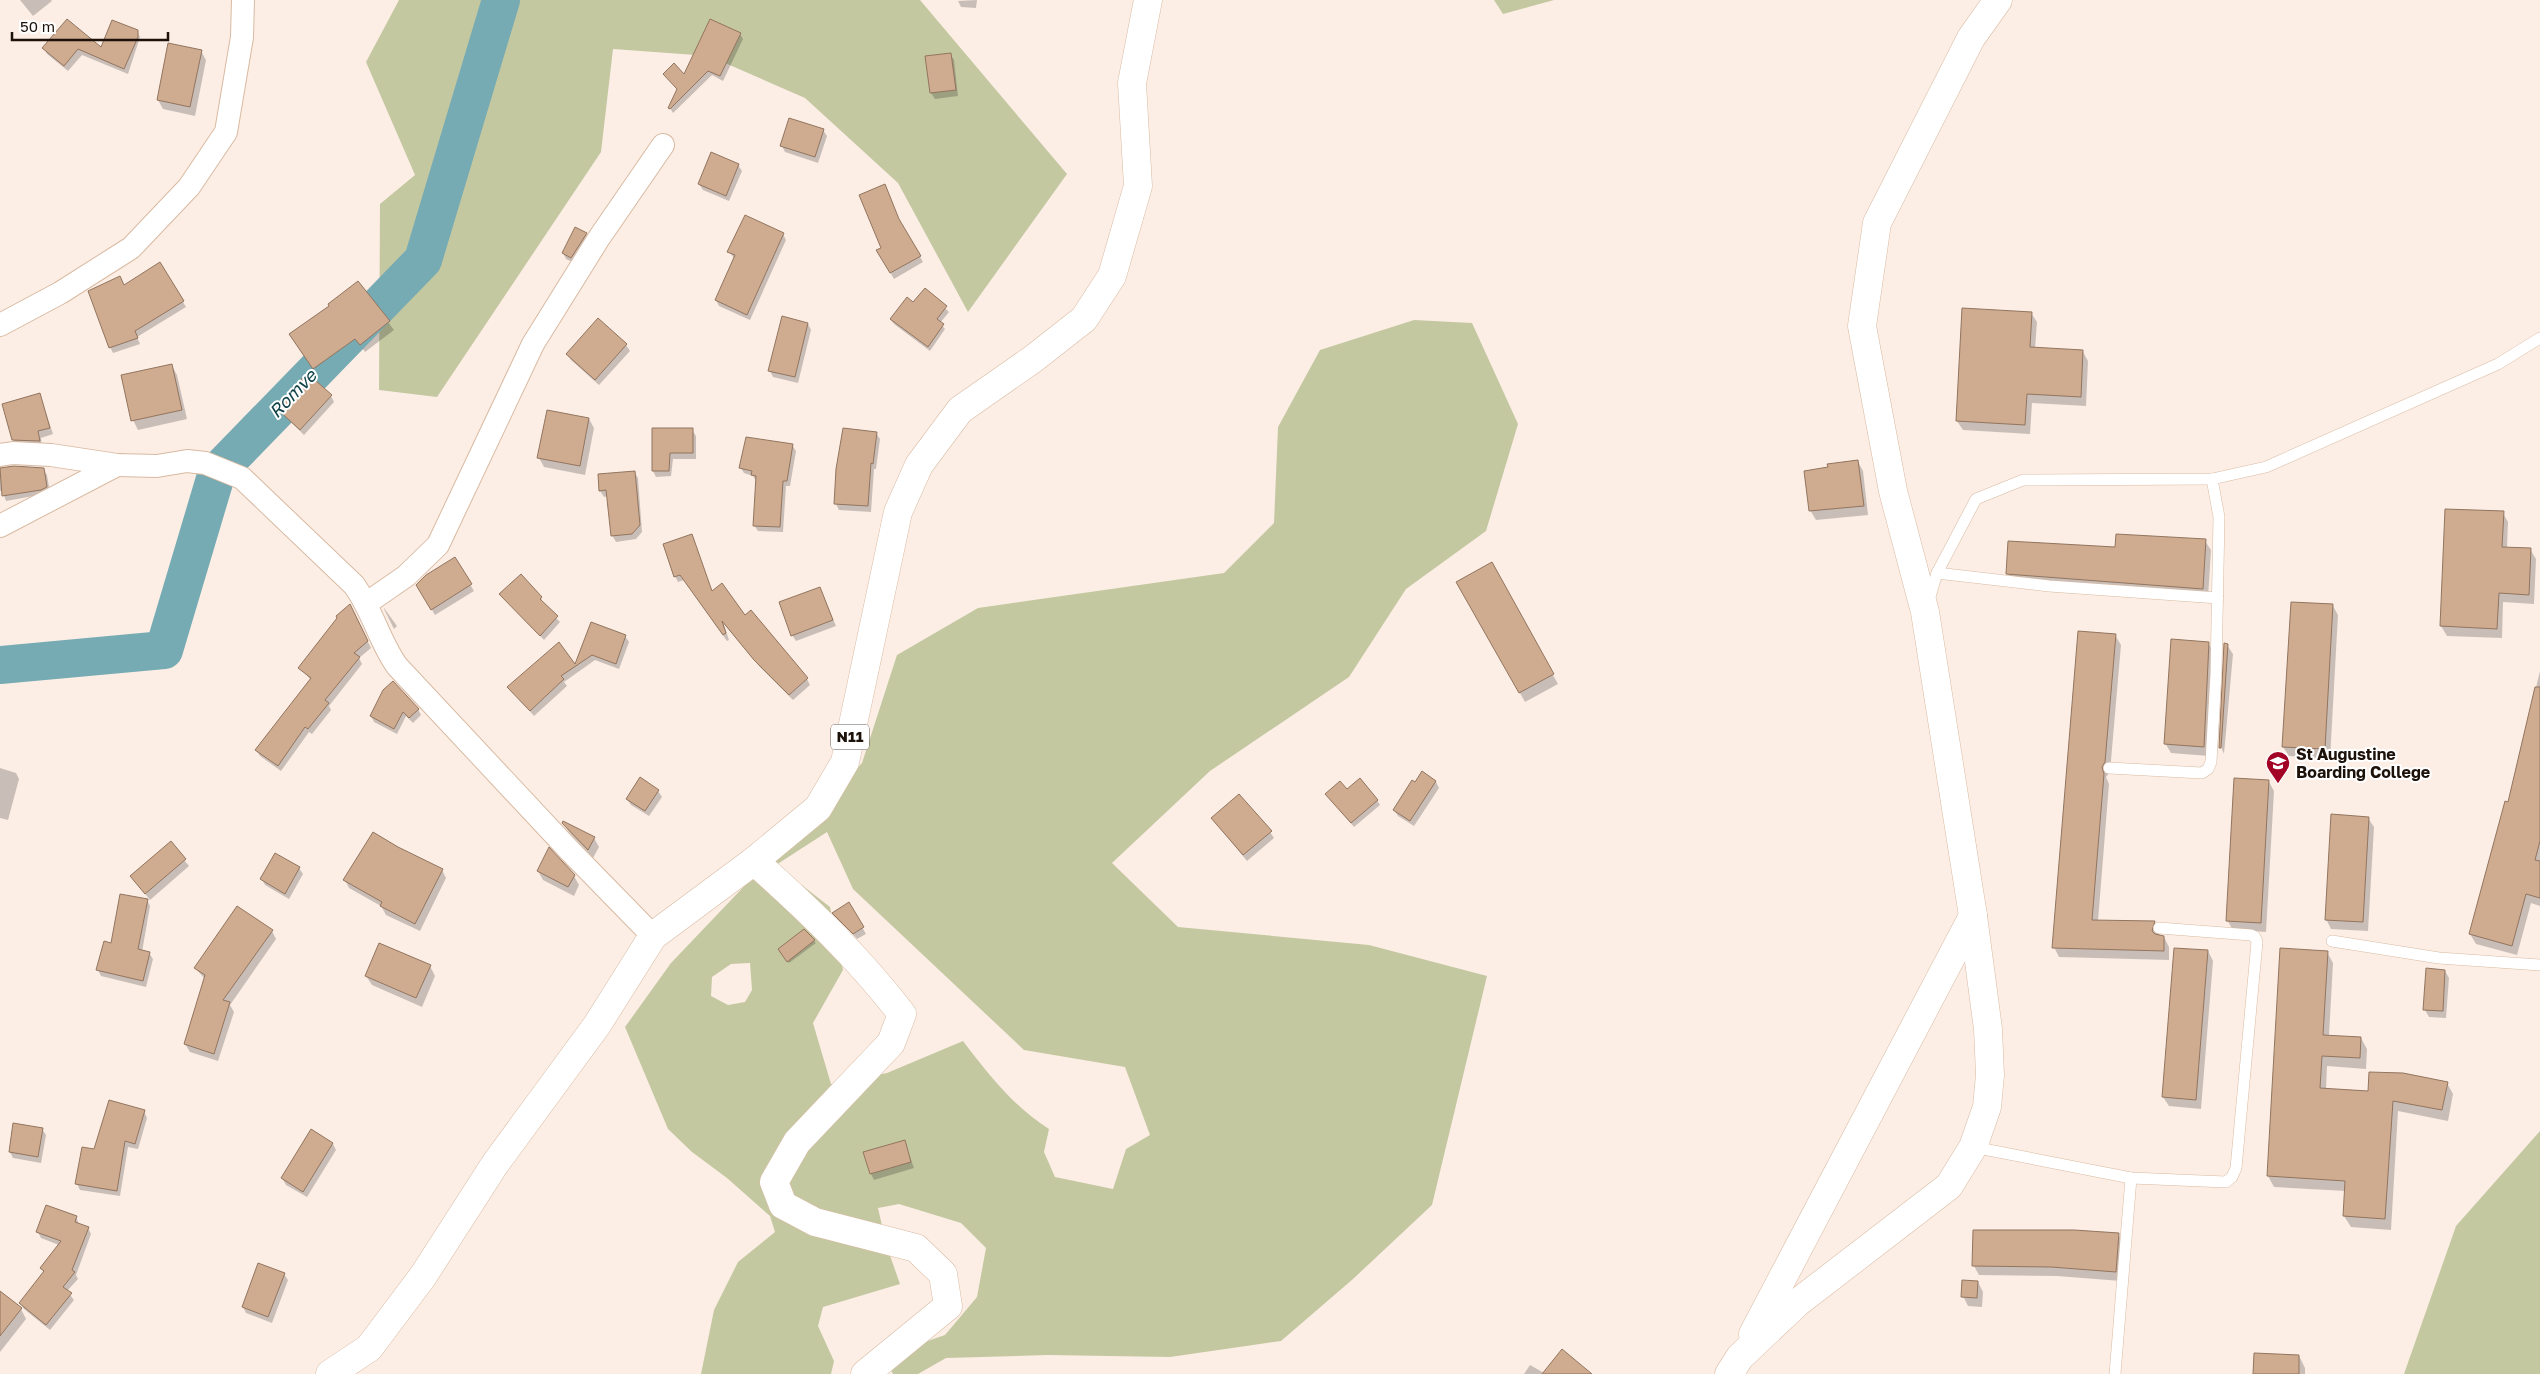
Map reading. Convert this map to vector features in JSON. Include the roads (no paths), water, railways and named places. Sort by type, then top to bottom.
[{"type":"main road","name":"N11","points":[[330,1374],[369,1348],[423,1276],[495,1164],[597,1025],[653,936],[754,861],[818,808],[844,762],[898,512],[919,465],[960,410],[1084,319],[1112,276],[1138,186],[1132,83],[1148,0]]},
{"type":"main road","points":[[1734,1366],[1797,1303],[1949,1186],[1973,1147],[1987,1107],[1990,1075],[1988,1029],[1973,916],[1926,612],[1893,491],[1862,326],[1877,223],[1971,38],[1998,0]]},
{"type":"main road","points":[[754,861],[815,916],[874,979],[902,1014],[890,1043],[797,1142],[774,1182],[783,1205],[815,1222],[916,1248],[943,1274],[948,1306],[865,1374]]},
{"type":"main road","points":[[1734,1366],[1784,1277],[1973,916]]},
{"type":"street","points":[[0,325],[60,293],[131,248],[189,187],[226,132],[242,37],[243,0]]},
{"type":"street","points":[[367,603],[406,576],[438,545],[533,344],[599,238],[663,145]]},
{"type":"street","points":[[0,455],[13,453],[51,455],[117,465],[157,466],[196,462],[205,463],[242,478],[354,586],[367,603],[387,652],[397,666],[570,851],[653,936]]},
{"type":"street","points":[[0,526],[117,465]]},
{"type":"lane","points":[[1926,612],[1937,573],[1976,499],[2023,480],[2212,479],[2266,467],[2498,364],[2540,338]]},
{"type":"lane","points":[[2109,768],[2202,773],[2208,769],[2211,762],[2216,684],[2219,517],[2212,479]]},
{"type":"lane","points":[[1937,573],[2049,586],[2218,598]]},
{"type":"lane","points":[[1973,1147],[2131,1178],[2226,1182],[2232,1177],[2236,1168],[2257,942],[2255,937],[2251,936],[2159,928]]},
{"type":"lane","points":[[2332,941],[2439,958],[2540,965]]},
{"type":"lane","points":[[2115,1374],[2131,1178]]},
{"type":"waterway","name":"Romve","points":[[0,665],[164,650],[217,472],[423,260],[501,0]]},
{"type":"place","name":"St Augustine Boarding College","points":[[2278,784]]}]
